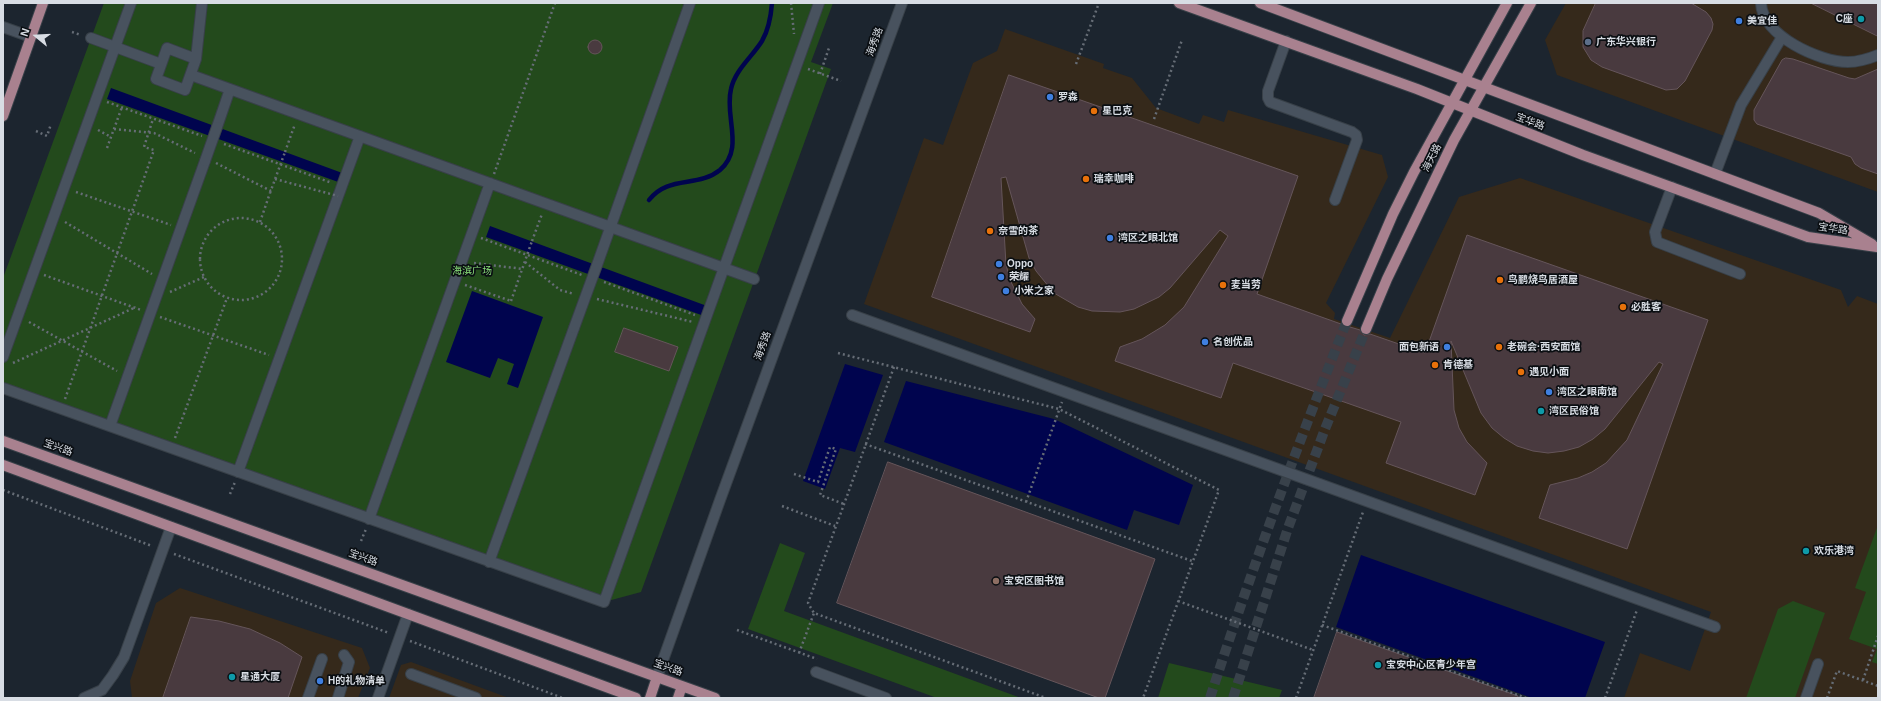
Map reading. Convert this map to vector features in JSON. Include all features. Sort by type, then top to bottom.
[{"type":"main road","points":[[3,116],[43,3]]},
{"type":"main road","name":"宝华路","points":[[1179,3],[1417,89],[1470,112],[1808,237],[1877,247]]},
{"type":"main road","name":"宝华路","points":[[1260,3],[1819,213],[1877,247]]},
{"type":"main road","name":"海天路","points":[[1347,322],[1393,214],[1451,104],[1507,3]]},
{"type":"main road","name":"海天路","points":[[1366,329],[1428,192],[1470,112],[1531,3]]},
{"type":"main road","name":"宝兴路","points":[[3,441],[715,698]]},
{"type":"main road","points":[[3,465],[636,698]]},
{"type":"main road","name":"海秀路","points":[[650,698],[657,677]]},
{"type":"main road","points":[[678,698],[682,686]]},
{"type":"street","points":[[3,357],[131,3]]},
{"type":"street","points":[[196,59],[167,48],[156,79],[185,90],[196,59],[202,3]]},
{"type":"street","points":[[490,562],[690,3]]},
{"type":"street","points":[[3,388],[604,602],[819,3]]},
{"type":"street","name":"海秀路","points":[[657,677],[720,500],[902,3]]},
{"type":"street","points":[[1761,3],[1766,20],[1773,29],[1782,37],[1818,55],[1837,61],[1849,62],[1866,60],[1878,55]]},
{"type":"street","points":[[3,27],[31,37]]},
{"type":"street","points":[[1715,174],[1742,105],[1782,37]]},
{"type":"street","points":[[91,38],[161,64]]},
{"type":"street","points":[[1286,41],[1268,91],[1268,98],[1270,102],[1352,132],[1356,135],[1357,140],[1335,200]]},
{"type":"street","points":[[190,75],[754,279]]},
{"type":"street","points":[[110,426],[230,89]]},
{"type":"street","points":[[238,472],[360,136]]},
{"type":"street","points":[[369,519],[490,183]]},
{"type":"street","points":[[1672,187],[1655,232],[1656,242],[1740,274]]},
{"type":"street","points":[[852,315],[1715,627]]},
{"type":"street","points":[[84,698],[104,694],[124,657],[171,527]]},
{"type":"street","points":[[378,698],[408,614]]},
{"type":"street","points":[[338,698],[349,662],[344,655]]},
{"type":"street","points":[[308,698],[322,659]]},
{"type":"street","points":[[1806,698],[1818,664]]},
{"type":"street","points":[[816,672],[886,698]]},
{"type":"street","points":[[411,674],[476,698]]},
{"type":"path","points":[[490,183],[555,3]]},
{"type":"path","points":[[1076,64],[1099,3]]},
{"type":"path","points":[[1154,119],[1182,40]]},
{"type":"path","points":[[820,74],[829,48]]},
{"type":"path","points":[[796,65],[841,81]]},
{"type":"path","points":[[107,148],[122,107]]},
{"type":"path","points":[[260,222],[298,114]]},
{"type":"path","points":[[61,409],[154,150],[144,147],[154,119]]},
{"type":"path","points":[[36,132],[47,136],[51,124]]},
{"type":"path","points":[[94,128],[111,137]]},
{"type":"path","points":[[275,179],[338,196]]},
{"type":"path","points":[[64,188],[181,229]]},
{"type":"path","points":[[455,281],[511,301],[546,204]]},
{"type":"path","points":[[54,215],[162,280]]},
{"type":"path","points":[[238,218],[260,222],[275,236],[280,245],[282,255],[279,275],[266,292],[257,297],[238,300],[228,298],[218,293],[204,277],[200,254],[203,244],[209,234],[217,226],[227,220],[238,218]]},
{"type":"path","points":[[462,261],[523,269]]},
{"type":"path","points":[[525,262],[560,290],[704,325]]},
{"type":"path","points":[[10,365],[204,277]]},
{"type":"path","points":[[171,448],[228,298]]},
{"type":"path","points":[[18,316],[128,377]]},
{"type":"path","points":[[838,353],[1059,409],[1218,490],[1143,698]]},
{"type":"path","points":[[894,367],[808,603],[814,613],[1046,698]]},
{"type":"path","points":[[1026,502],[1056,418]]},
{"type":"path","points":[[866,444],[1192,561]]},
{"type":"path","points":[[794,474],[818,482],[830,447],[836,449],[820,494],[844,504]]},
{"type":"path","points":[[3,490],[563,698]]},
{"type":"path","points":[[1296,698],[1367,501]]},
{"type":"path","points":[[782,506],[835,526]]},
{"type":"path","points":[[1605,698],[1641,600]]},
{"type":"path","points":[[1178,601],[1313,650]]},
{"type":"path","points":[[799,652],[814,613]]},
{"type":"path","points":[[1322,625],[1526,698]]},
{"type":"path","points":[[1863,680],[1878,636]]},
{"type":"path","points":[[1827,698],[1837,671],[1878,686]]},
{"type":"shaded area","points":[[1566,3],[1878,3],[1878,192],[1557,75],[1545,40]]},
{"type":"shaded area","points":[[1005,29],[1104,64],[1103,68],[1132,78],[1156,108],[1199,124],[1203,115],[1224,122],[1228,110],[1382,155],[1388,177],[1326,303],[1335,313],[1334,319],[1390,338],[1459,197],[1520,178],[1841,290],[1848,307],[1857,296],[1878,304],[1878,698],[1624,698],[1640,653],[1690,671],[1711,612],[864,304],[924,138],[943,145],[973,63],[997,51]]},
{"type":"shaded area","points":[[111,88],[345,174],[341,183],[107,99]]},
{"type":"shaded area","points":[[490,226],[707,306],[704,316],[486,237]]},
{"type":"shaded area","points":[[472,291],[543,317],[518,388],[507,384],[514,364],[498,358],[490,378],[446,362]]},
{"type":"shaded area","points":[[845,364],[883,375],[855,452],[840,448],[825,489],[803,481]]},
{"type":"shaded area","points":[[906,381],[1054,419],[1193,485],[1179,525],[1134,510],[1127,530],[884,442]]},
{"type":"shaded area","points":[[1361,555],[1605,642],[1585,698],[1532,698],[1336,627]]},
{"type":"shaded area","points":[[180,588],[362,648],[370,668],[358,698],[132,698],[130,681],[156,603]]},
{"type":"shaded area","points":[[411,662],[509,698],[389,698],[401,665]]},
{"type":"green space","name":"海滨广场","points":[[104,3],[833,3],[811,62],[831,69],[641,592],[604,602],[3,388],[3,278]]},
{"type":"green space","points":[[1878,525],[1878,664],[1872,662],[1877,649],[1849,639],[1866,592],[1855,588]]},
{"type":"green space","points":[[780,543],[805,553],[784,611],[1021,698],[937,698],[748,629]]},
{"type":"green space","points":[[1793,601],[1825,613],[1795,698],[1746,698],[1778,609]]},
{"type":"green space","points":[[1169,663],[1282,690],[1279,698],[1158,698]]},
{"type":"building","points":[[1596,3],[1691,3],[1706,12],[1711,18],[1713,24],[1712,30],[1685,81],[1677,89],[1666,90],[1602,67],[1591,60],[1583,47],[1583,31]]},
{"type":"building","name":"C座","points":[[1811,3],[1878,3],[1878,36]]},
{"type":"building","points":[[592,40],[598,40],[602,44],[602,50],[598,54],[592,54],[588,50],[588,44]]},
{"type":"building","points":[[1786,58],[1855,79],[1878,69],[1878,174],[1861,168],[1855,164],[1851,157],[1757,124],[1754,120],[1754,110],[1782,60]]},
{"type":"building","points":[[1009,75],[1298,176],[1257,294],[1341,324],[1345,327],[1360,330],[1364,335],[1370,334],[1425,353],[1467,235],[1708,320],[1627,549],[1539,518],[1550,485],[1578,478],[1592,472],[1606,463],[1627,440],[1663,364],[1659,362],[1605,429],[1593,439],[1579,447],[1548,453],[1533,451],[1517,446],[1492,428],[1481,413],[1451,341],[1454,410],[1459,428],[1467,442],[1487,463],[1475,495],[1386,463],[1401,422],[1233,363],[1221,398],[1115,361],[1120,347],[1142,339],[1165,325],[1184,307],[1228,236],[1220,230],[1170,288],[1159,297],[1134,309],[1120,312],[1092,311],[1078,307],[1054,293],[1036,271],[1029,258],[1006,177],[1001,178],[1006,265],[1011,282],[1022,304],[1035,319],[1030,332],[932,297]]},
{"type":"building","points":[[624,328],[678,347],[669,371],[615,352]]},
{"type":"building","name":"宝安区图书馆","points":[[888,462],[1155,559],[1105,698],[1099,698],[837,603]]},
{"type":"building","name":"星通大厦","points":[[191,617],[219,621],[250,629],[280,643],[302,657],[288,698],[163,698]]},
{"type":"building","name":"宝安中心区青少年宫","points":[[1337,632],[1518,696],[1518,698],[1314,698]]},
{"type":"waterway","points":[[649,200],[665,187],[702,179],[711,175],[720,170],[727,161],[733,142],[730,110],[731,89],[736,76],[762,41],[769,22],[772,3]]},
{"type":"tunnel","points":[[1210,698],[1275,509],[1347,321]]},
{"type":"tunnel","points":[[1233,698],[1288,528],[1325,429],[1366,329]]},
{"type":"place","name":"C座","points":[[1861,19]]},
{"type":"place","name":"美宜佳","points":[[1739,21]]},
{"type":"place","name":"广东华兴银行","points":[[1588,42]]},
{"type":"place","name":"罗森","points":[[1050,97]]},
{"type":"place","name":"星巴克","points":[[1094,111]]},
{"type":"place","name":"瑞幸咖啡","points":[[1086,179]]},
{"type":"place","name":"奈雪的茶","points":[[990,231]]},
{"type":"place","name":"湾区之眼北馆","points":[[1110,238]]},
{"type":"place","name":"Oppo","points":[[999,264]]},
{"type":"place","name":"荣耀","points":[[1001,277]]},
{"type":"place","name":"鸟鹏烧鸟居酒屋","points":[[1500,280]]},
{"type":"place","name":"麦当劳","points":[[1223,285]]},
{"type":"place","name":"小米之家","points":[[1006,291]]},
{"type":"place","name":"必胜客","points":[[1623,307]]},
{"type":"place","name":"名创优品","points":[[1205,342]]},
{"type":"place","name":"面包新语","points":[[1447,347]]},
{"type":"place","name":"老碗会·西安面馆","points":[[1499,347]]},
{"type":"place","name":"肯德基","points":[[1435,365]]},
{"type":"place","name":"遇见小面","points":[[1521,372]]},
{"type":"place","name":"湾区之眼南馆","points":[[1549,392]]},
{"type":"place","name":"湾区民俗馆","points":[[1541,411]]},
{"type":"place","name":"欢乐港湾","points":[[1806,551]]},
{"type":"place","name":"宝安区图书馆","points":[[996,581]]},
{"type":"place","name":"宝安中心区青少年宫","points":[[1378,665]]},
{"type":"place","name":"星通大厦","points":[[232,677]]},
{"type":"place","name":"H的礼物清单","points":[[320,681]]}]
